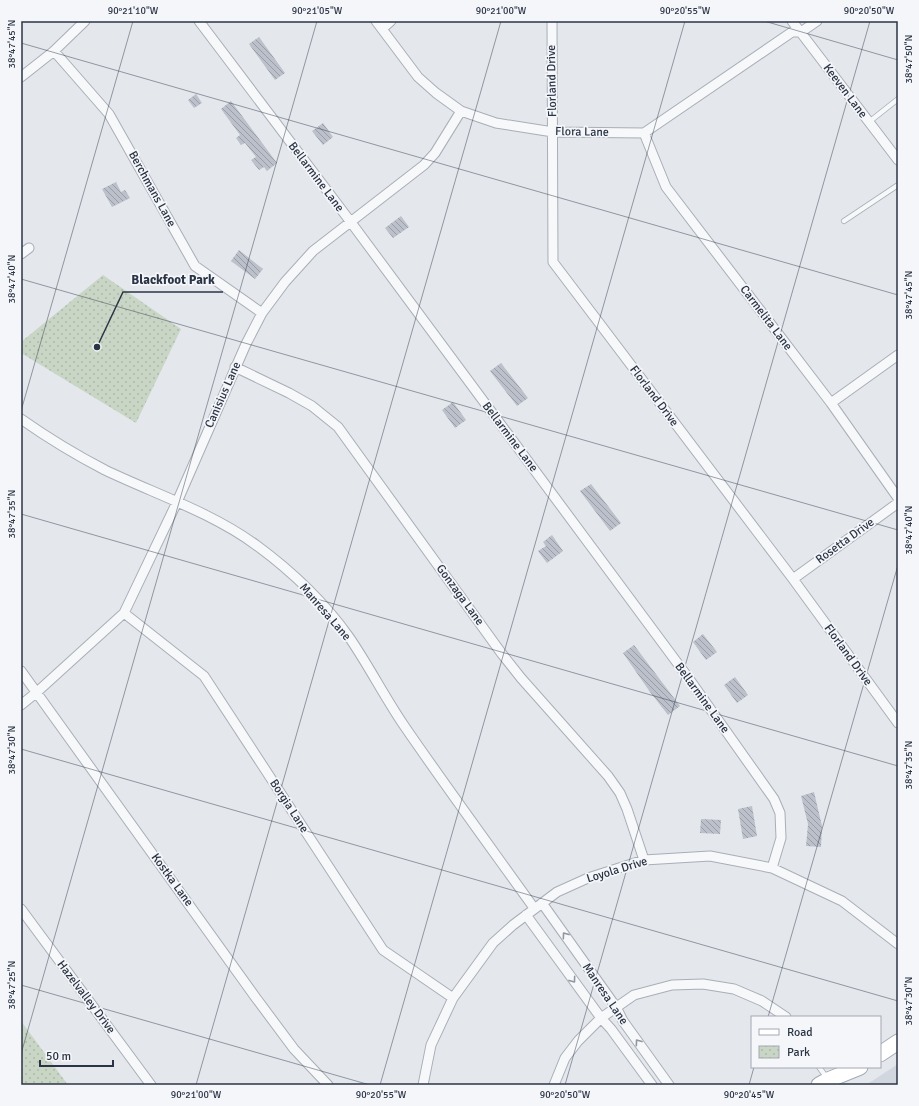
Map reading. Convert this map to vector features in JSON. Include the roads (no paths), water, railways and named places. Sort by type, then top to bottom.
[{"type":"main road","points":[[881,1053],[898,1042]]},
{"type":"main road","points":[[829,1083],[858,1068]]},
{"type":"street","points":[[21,77],[54,51],[85,21]]},
{"type":"street","name":"Bellarmine Lane","points":[[199,21],[350,221],[687,676],[774,799],[780,813],[780,838],[772,868]]},
{"type":"street","name":"Flora Lane","points":[[376,21],[418,77],[436,93],[461,111],[496,123],[553,132],[644,133]]},
{"type":"street","points":[[382,29],[392,21]]},
{"type":"street","name":"Florland Drive","points":[[552,21],[553,262],[793,579],[898,723]]},
{"type":"street","name":"Keeven Lane","points":[[792,21],[898,160]]},
{"type":"street","points":[[644,133],[792,32],[801,32],[817,21]]},
{"type":"street","name":"Berchmans Lane","points":[[54,51],[109,114],[195,266],[262,313]]},
{"type":"street","name":"Canisius Lane","points":[[21,705],[124,613],[177,502],[235,367],[262,313],[285,282],[313,251],[424,165],[435,153],[461,111]]},
{"type":"street","name":"Carmelita Lane","points":[[644,133],[666,187],[831,404],[898,498]]},
{"type":"street","points":[[21,254],[29,248]]},
{"type":"street","points":[[831,404],[898,355]]},
{"type":"street","name":"Gonzaga Lane","points":[[235,367],[289,393],[312,406],[338,427],[502,654],[608,776],[620,793],[627,809],[644,860]]},
{"type":"street","name":"Manresa Lane","points":[[21,419],[50,440],[104,469],[227,526],[280,563],[316,597],[348,636],[403,724],[442,781],[616,1007],[623,1021],[668,1085]]},
{"type":"street","name":"Rosetta Drive","points":[[793,579],[898,503]]},
{"type":"street","name":"Borgia Lane","points":[[124,613],[204,676],[383,950],[453,998]]},
{"type":"street","name":"Kostka Lane","points":[[21,671],[256,998],[294,1049],[328,1085]]},
{"type":"street","name":"Loyola Drive","points":[[423,1085],[432,1045],[453,998],[493,943],[526,915],[558,892],[588,878],[644,860],[710,856],[772,868],[842,900],[898,944]]},
{"type":"street","name":"Hazelvalley Drive","points":[[21,909],[151,1085]]},
{"type":"street","name":"Manresa Lane","points":[[526,915],[652,1085]]},
{"type":"street","points":[[554,1085],[565,1058],[578,1041],[601,1018],[634,995],[672,985],[703,984],[734,989],[762,1001],[784,1016]]},
{"type":"lane","points":[[869,122],[898,99]]},
{"type":"lane","points":[[844,221],[898,185]]},
{"type":"lane","points":[[639,1067],[650,1059]]},
{"type":"lane","points":[[820,1068],[829,1083]]},
{"type":"place","name":"Blackfoot Park","points":[[97,347]]}]
